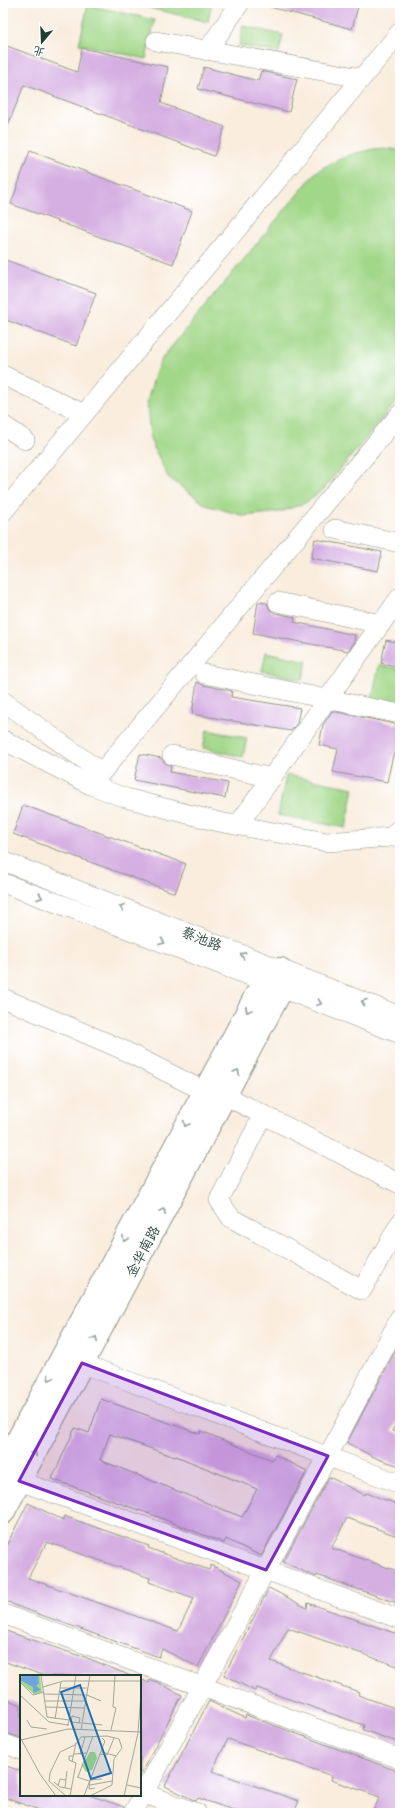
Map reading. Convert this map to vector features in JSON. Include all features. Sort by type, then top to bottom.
[{"type":"main road","name":"金华南路","points":[[3,1513],[11,1478],[72,1360],[275,980]]},
{"type":"main road","name":"金华南路","points":[[3,1467],[72,1360]]},
{"type":"street","points":[[208,51],[240,3]]},
{"type":"street","points":[[3,512],[400,32]]},
{"type":"street","points":[[156,41],[361,78]]},
{"type":"street","points":[[3,375],[84,414]]},
{"type":"street","points":[[96,778],[400,414]]},
{"type":"street","points":[[3,425],[25,440]]},
{"type":"street","points":[[335,529],[400,543]]},
{"type":"street","points":[[238,826],[400,597]]},
{"type":"street","points":[[278,602],[381,624]]},
{"type":"street","points":[[205,674],[400,714]]},
{"type":"street","points":[[3,701],[96,778],[126,798],[238,826],[327,842],[390,837],[400,828]]},
{"type":"street","points":[[5,745],[96,778]]},
{"type":"street","points":[[172,755],[272,778]]},
{"type":"street","name":"蔡池路","points":[[3,861],[400,1034]]},
{"type":"street","name":"蔡池路","points":[[3,884],[149,937],[275,980],[400,1016]]},
{"type":"street","points":[[3,998],[119,1048],[263,1115],[400,1184]]},
{"type":"street","points":[[263,1115],[219,1200],[230,1218],[362,1290],[400,1223]]},
{"type":"street","points":[[197,1813],[142,1793],[328,1456],[400,1318]]},
{"type":"street","points":[[72,1360],[400,1484]]},
{"type":"street","points":[[11,1478],[400,1619]]},
{"type":"street","points":[[3,1614],[400,1758]]},
{"type":"street","points":[[3,1743],[20,1750]]},
{"type":"street","points":[[133,1813],[141,1796]]},
{"type":"highlighted area","points":[[82,1363],[328,1456],[266,1570],[19,1481]]},
{"type":"green space","points":[[142,3],[212,3],[208,22],[141,6]]},
{"type":"green space","points":[[88,5],[155,20],[146,59],[79,44]]},
{"type":"green space","points":[[243,26],[283,35],[279,53],[239,45]]},
{"type":"green space","points":[[382,148],[400,150],[400,397],[324,489],[305,503],[280,512],[244,516],[206,505],[168,477],[150,439],[147,402],[156,371],[163,357],[316,172],[348,156],[364,151]]},
{"type":"green space","points":[[266,652],[307,661],[303,680],[262,671]]},
{"type":"green space","points":[[379,665],[400,669],[400,710],[371,704]]},
{"type":"green space","points":[[207,730],[247,738],[243,757],[203,748]]},
{"type":"green space","points":[[286,775],[354,788],[346,828],[278,815]]},
{"type":"building","points":[[271,3],[359,3],[352,29],[270,7]]},
{"type":"building","points":[[7,46],[77,72],[82,48],[168,67],[161,103],[225,127],[214,156],[24,85],[3,138],[3,56]]},
{"type":"building","points":[[204,67],[258,81],[261,71],[297,79],[289,112],[198,89]]},
{"type":"building","points":[[30,151],[192,211],[173,264],[11,204]]},
{"type":"building","points":[[3,259],[96,293],[76,346],[3,319]]},
{"type":"building","points":[[315,539],[382,552],[378,571],[311,558]]},
{"type":"building","points":[[258,602],[267,603],[270,610],[275,613],[295,617],[294,622],[355,635],[354,643],[348,651],[253,633]]},
{"type":"building","points":[[386,640],[400,643],[400,667],[381,663]]},
{"type":"building","points":[[197,682],[203,685],[232,691],[231,697],[300,708],[297,723],[291,731],[192,714]]},
{"type":"building","points":[[332,711],[400,725],[400,756],[393,755],[387,782],[333,772],[338,749],[319,745],[323,725]]},
{"type":"building","points":[[140,754],[161,758],[165,763],[171,766],[170,772],[228,783],[225,798],[134,780]]},
{"type":"building","points":[[23,805],[186,864],[175,893],[13,834]]},
{"type":"building","points":[[400,1342],[400,1416],[392,1431],[400,1434],[400,1466],[378,1459],[347,1443]]},
{"type":"building","points":[[101,1399],[200,1434],[201,1431],[272,1460],[275,1455],[307,1471],[261,1556],[226,1539],[224,1543],[161,1518],[52,1479],[75,1428],[89,1433]],"holes":[[[110,1434],[175,1457],[176,1456],[257,1489],[242,1517],[100,1460]]]},
{"type":"building","points":[[329,1477],[365,1495],[366,1493],[400,1505],[400,1537],[347,1518],[331,1548],[400,1572],[400,1604],[317,1575],[316,1577],[283,1562]]},
{"type":"building","points":[[28,1503],[63,1520],[64,1516],[149,1546],[148,1548],[209,1570],[211,1565],[242,1581],[198,1667],[162,1649],[159,1657],[16,1606],[3,1599],[3,1552]],"holes":[[[47,1542],[150,1578],[149,1582],[194,1598],[178,1631],[28,1578]]]},
{"type":"building","points":[[269,1588],[307,1608],[308,1603],[400,1635],[400,1667],[288,1628],[271,1661],[359,1692],[358,1695],[400,1710],[400,1743],[363,1730],[364,1725],[257,1688],[255,1691],[224,1675]]},
{"type":"building","points":[[3,1630],[80,1655],[129,1675],[42,1675],[3,1661]]},
{"type":"building","points":[[141,1679],[149,1683],[150,1680],[157,1682],[182,1695],[141,1773]]},
{"type":"building","points":[[3,1698],[20,1705],[20,1738],[3,1732]]},
{"type":"building","points":[[209,1701],[245,1718],[246,1715],[400,1772],[400,1813],[372,1813],[380,1797],[331,1780],[332,1776],[228,1739],[212,1771],[299,1801],[294,1813],[242,1813],[198,1798],[196,1801],[165,1786]]},
{"type":"building","points":[[3,1765],[20,1771],[20,1796],[92,1796],[124,1807],[122,1813],[48,1813],[3,1797]]}]
